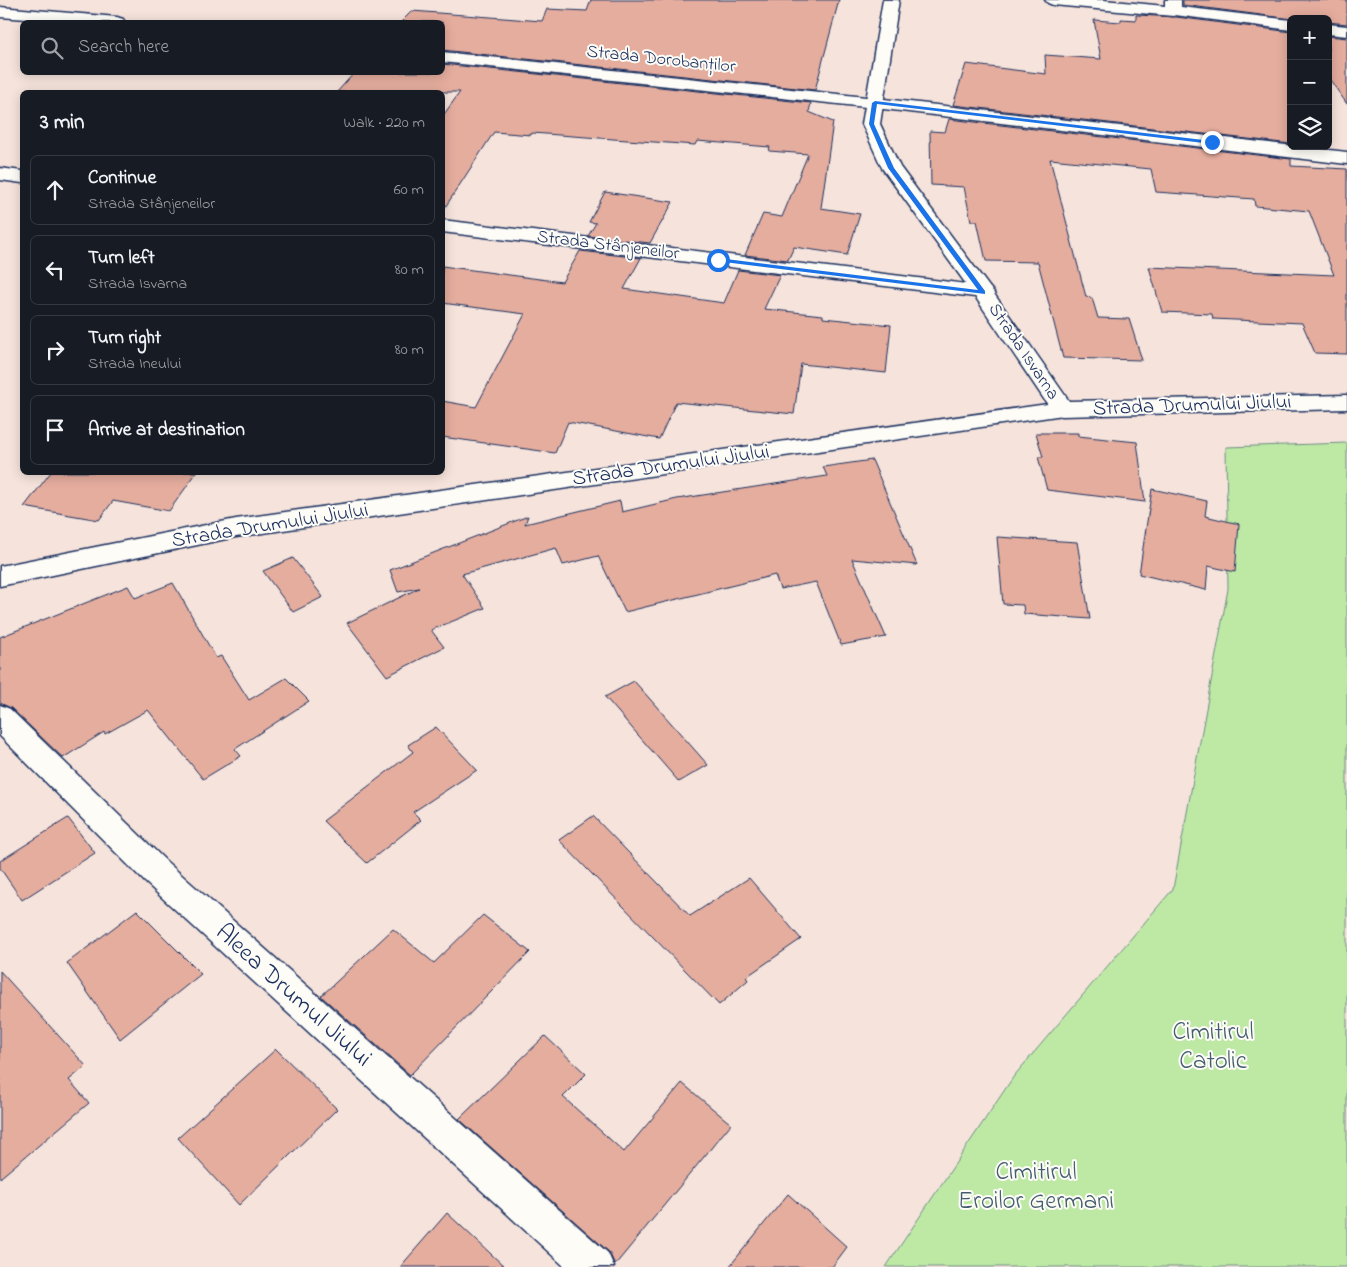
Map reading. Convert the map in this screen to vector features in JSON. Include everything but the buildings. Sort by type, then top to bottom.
[{"type":"street","name":"Strada Isvarna","points":[[891,0],[871,124],[891,168],[983,292],[1062,409]]},
{"type":"street","points":[[1053,0],[1173,6],[1287,24]]},
{"type":"street","points":[[0,12],[32,6],[106,20]]},
{"type":"street","points":[[1332,29],[1347,31]]},
{"type":"street","name":"Strada Dorobanților","points":[[445,57],[875,103],[1347,158]]},
{"type":"street","points":[[0,174],[20,177]]},
{"type":"street","name":"Strada Stânjeneilor","points":[[445,226],[983,292]]},
{"type":"street","name":"Strada Drumului Jiului","points":[[0,576],[236,528],[1062,409],[1347,402]]},
{"type":"street","name":"Aleea Drumul Jiului","points":[[0,716],[156,872],[594,1267]]},
{"type":"green space","name":"Cimitirul Catolic","points":[[1347,443],[1347,1267],[886,1267],[1014,1076],[1173,889],[1228,589],[1226,447]]},
{"type":"route","points":[[718,260],[983,292],[891,168],[871,124],[875,103],[1212,142]]},
{"type":"park label","name":"Cimitirul Eroilor Germani","points":[[1036,1188]]}]
